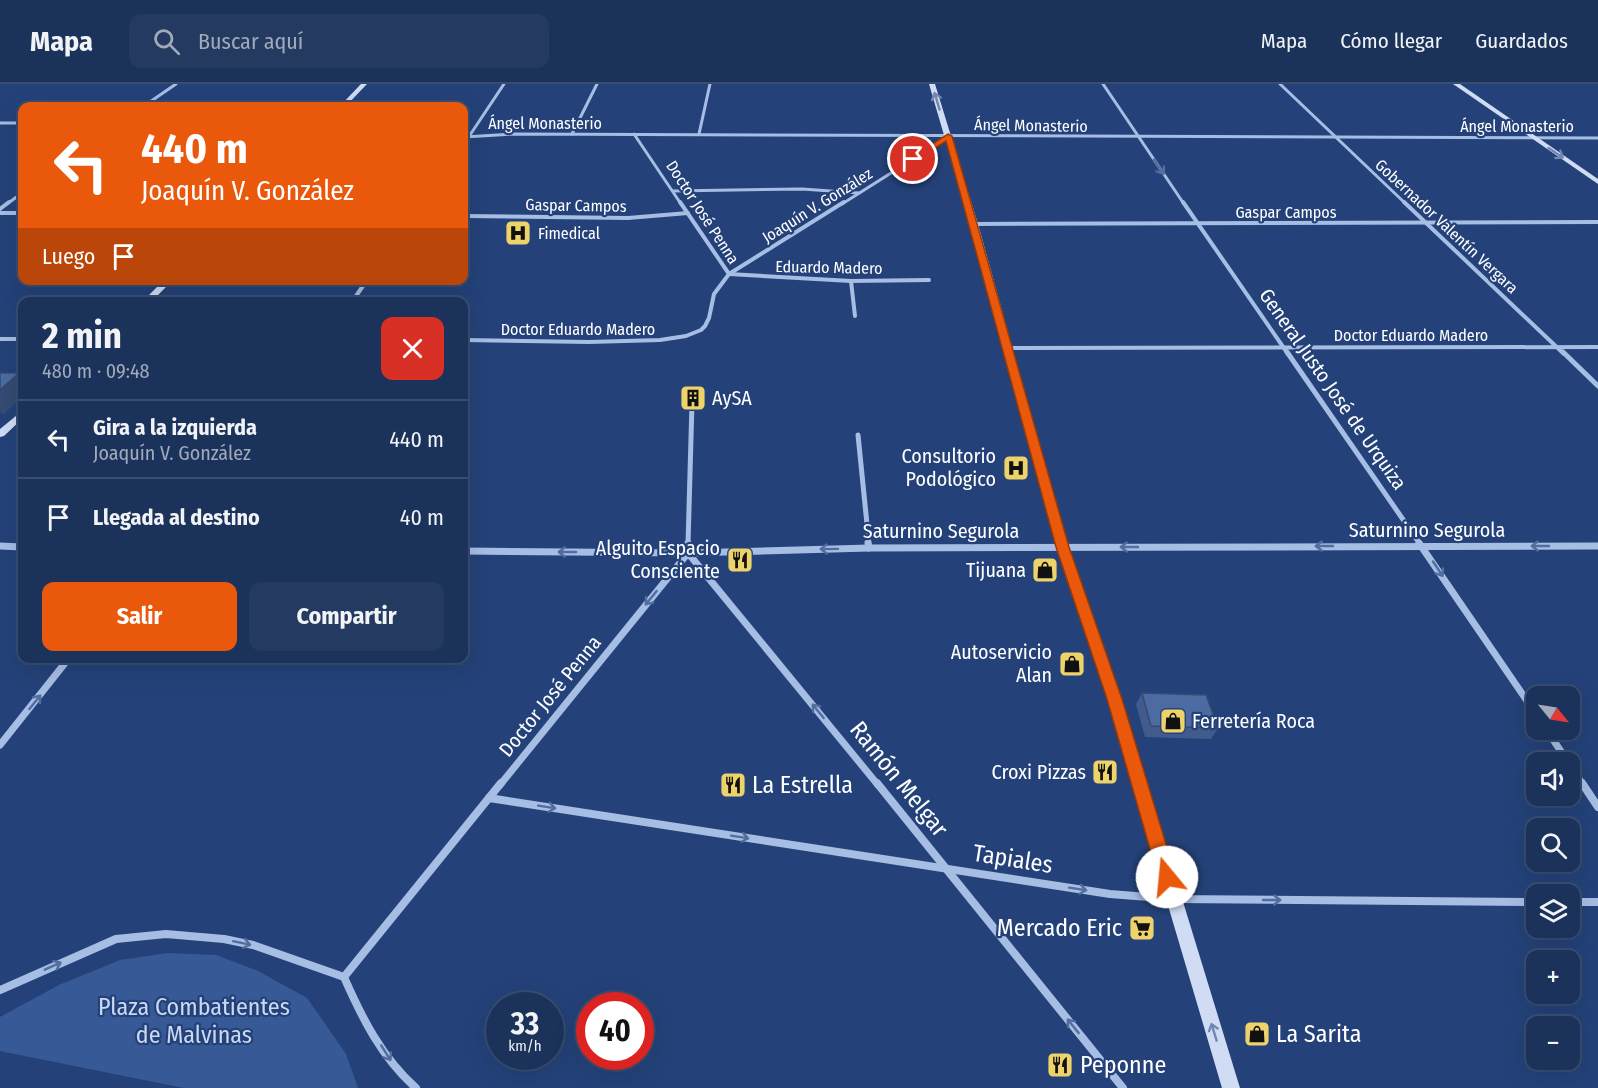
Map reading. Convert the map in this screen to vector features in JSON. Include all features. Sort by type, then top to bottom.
[{"type":"street","points":[[150,102],[176,84]]},
{"type":"street","points":[[347,102],[364,84]]},
{"type":"street","points":[[469,136],[504,84]]},
{"type":"street","points":[[572,134],[597,84]]},
{"type":"street","points":[[699,134],[710,84]]},
{"type":"street","points":[[932,84],[974,224],[1062,547],[1114,699],[1231,1088]]},
{"type":"street","name":"General Justo José de Urquiza","points":[[1103,84],[1197,224],[1423,546],[1526,699]]},
{"type":"street","name":"Gobernador Valentín Vergara","points":[[1280,84],[1598,386]]},
{"type":"street","points":[[1456,84],[1598,182]]},
{"type":"street","points":[[0,123],[18,123]]},
{"type":"street","name":"Doctor José Penna","points":[[634,134],[729,274],[714,295],[712,314],[708,321],[692,336]]},
{"type":"street","name":"Ángel Monasterio","points":[[469,136],[699,134],[1139,138],[1598,138]]},
{"type":"street","name":"Joaquín V. González","points":[[729,274],[948,136]]},
{"type":"street","points":[[672,191],[791,189],[859,193]]},
{"type":"street","points":[[0,211],[18,196]]},
{"type":"street","points":[[0,211],[18,213]]},
{"type":"street","name":"Gaspar Campos","points":[[468,216],[628,218],[688,213]]},
{"type":"street","name":"Gaspar Campos","points":[[974,224],[1598,222]]},
{"type":"street","name":"Eduardo Madero","points":[[729,274],[851,281],[929,280]]},
{"type":"street","points":[[851,281],[855,316]]},
{"type":"street","points":[[151,297],[164,285]]},
{"type":"street","name":"Doctor Eduardo Madero","points":[[468,340],[656,341],[692,336]]},
{"type":"street","points":[[0,339],[18,339]]},
{"type":"street","name":"Doctor Eduardo Madero","points":[[1008,348],[1598,347]]},
{"type":"street","points":[[688,553],[692,403]]},
{"type":"street","points":[[0,434],[18,418]]},
{"type":"street","points":[[858,435],[869,548]]},
{"type":"street","points":[[0,546],[18,546]]},
{"type":"street","name":"Saturnino Segurola","points":[[468,551],[688,553],[869,548],[1598,546]]},
{"type":"street","name":"Doctor José Penna","points":[[344,977],[688,553]]},
{"type":"street","name":"Ramón Melgar","points":[[688,553],[947,868],[1123,1088]]},
{"type":"street","points":[[0,745],[65,663]]},
{"type":"street","points":[[1580,781],[1598,807]]},
{"type":"street","name":"Tapiales","points":[[489,798],[1110,894],[1174,899],[1526,902]]},
{"type":"street","points":[[1580,902],[1598,902]]},
{"type":"street","points":[[0,990],[116,939],[166,934],[224,939],[253,945],[344,977],[356,1004],[402,1077],[416,1088]]},
{"type":"green space","name":"Plaza Combatientes de Malvinas","points":[[168,953],[216,955],[258,971],[307,998],[346,1054],[358,1088],[184,1088],[0,1051],[0,1017],[59,985],[120,960]]},
{"type":"building","points":[[0,373],[18,373],[18,374],[0,390]]},
{"type":"building","points":[[1142,693],[1206,695],[1218,728],[1151,726]]},
{"type":"place","name":"Fimedical","points":[[518,233]]},
{"type":"place","name":"AySA","points":[[693,398]]},
{"type":"place","name":"Consultorio Podológico","points":[[1016,468]]},
{"type":"place","name":"Alguito Espacio Consciente","points":[[740,560]]},
{"type":"place","name":"Tijuana","points":[[1045,570]]},
{"type":"place","name":"Autoservicio Alan","points":[[1072,664]]},
{"type":"place","name":"Ferretería Roca","points":[[1173,721]]},
{"type":"place","name":"Croxi Pizzas","points":[[1105,772]]},
{"type":"place","name":"La Estrella","points":[[733,785]]},
{"type":"place","name":"Mercado Eric","points":[[1142,928]]},
{"type":"place","name":"La Sarita","points":[[1257,1034]]},
{"type":"place","name":"Peponne","points":[[1060,1065]]},
{"type":"route","points":[[913,159],[948,136],[1062,547],[1114,699],[1167,877]]}]
